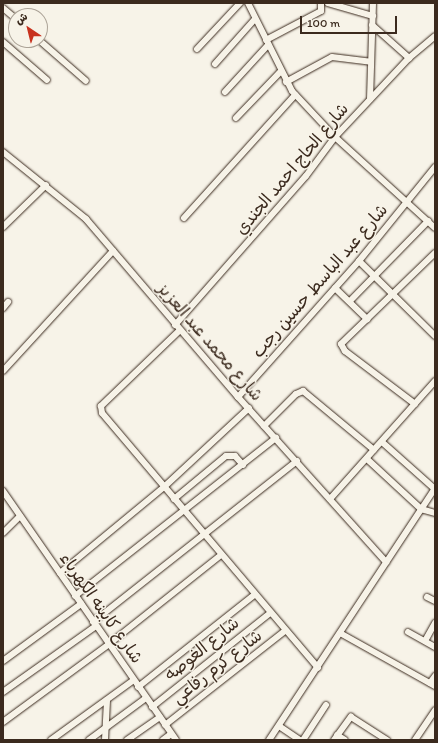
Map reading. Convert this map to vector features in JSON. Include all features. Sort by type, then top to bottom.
[{"type":"street","points":[[197,49],[240,3]]},
{"type":"street","points":[[248,3],[286,82],[295,95],[335,137],[435,228]]},
{"type":"street","points":[[226,92],[267,43],[321,11],[321,3]]},
{"type":"street","points":[[328,3],[373,16]]},
{"type":"street","points":[[370,99],[373,3]]},
{"type":"street","points":[[215,64],[256,19]]},
{"type":"street","points":[[372,24],[409,58]]},
{"type":"street","name":"شارع الحاج احمد الجندي","points":[[164,487],[101,409],[105,402],[177,327],[302,180],[335,137],[409,58],[435,36]]},
{"type":"street","points":[[3,42],[47,80]]},
{"type":"street","points":[[48,48],[86,81]]},
{"type":"street","points":[[286,82],[332,56],[371,62]]},
{"type":"street","points":[[236,118],[281,71]]},
{"type":"street","points":[[184,218],[295,95]]},
{"type":"street","name":"شارع محمد عبد العزيز","points":[[3,152],[74,206],[238,397],[386,562]]},
{"type":"street","name":"شارع عبد الباسط حسين رجب","points":[[238,397],[359,261],[435,167]]},
{"type":"street","points":[[4,226],[46,185]]},
{"type":"street","points":[[350,301],[428,221]]},
{"type":"street","points":[[3,371],[113,251]]},
{"type":"street","points":[[415,404],[342,348],[343,341],[435,253]]},
{"type":"street","points":[[359,261],[435,336]]},
{"type":"street","points":[[335,288],[367,319]]},
{"type":"street","points":[[3,308],[8,302]]},
{"type":"street","points":[[330,499],[435,381]]},
{"type":"street","points":[[264,426],[296,394],[303,391],[374,450]]},
{"type":"street","points":[[60,573],[164,487],[248,408]]},
{"type":"street","points":[[75,596],[184,512],[276,438]]},
{"type":"street","points":[[269,740],[435,489],[382,442]]},
{"type":"street","points":[[174,499],[226,456],[235,456],[242,465]]},
{"type":"street","points":[[367,458],[421,509],[435,514]]},
{"type":"street","points":[[3,692],[95,624],[203,534],[297,461]]},
{"type":"street","points":[[164,487],[254,595],[318,668]]},
{"type":"street","name":"شارع كابينه الكهرباء","points":[[3,491],[176,740]]},
{"type":"street","points":[[3,504],[8,499]]},
{"type":"street","points":[[3,533],[20,516]]},
{"type":"street","points":[[3,722],[109,644],[221,555]]},
{"type":"street","points":[[138,687],[254,595]]},
{"type":"street","points":[[427,597],[435,601]]},
{"type":"street","points":[[3,661],[81,604]]},
{"type":"street","name":"شارع الغوصه","points":[[152,707],[270,613]]},
{"type":"street","points":[[425,642],[435,623]]},
{"type":"street","name":"شارع كرم رفاعي","points":[[165,726],[286,631]]},
{"type":"street","points":[[408,632],[435,647]]},
{"type":"street","points":[[340,633],[432,685],[435,676]]},
{"type":"street","points":[[51,740],[134,680]]},
{"type":"street","points":[[89,740],[146,698]]},
{"type":"street","points":[[105,740],[107,700]]},
{"type":"street","points":[[279,726],[301,740],[326,705]]},
{"type":"street","points":[[415,740],[435,710]]},
{"type":"street","points":[[127,740],[160,717]]},
{"type":"street","points":[[345,740],[336,737],[350,717],[387,740]]},
{"type":"street","points":[[163,740],[171,734]]}]
